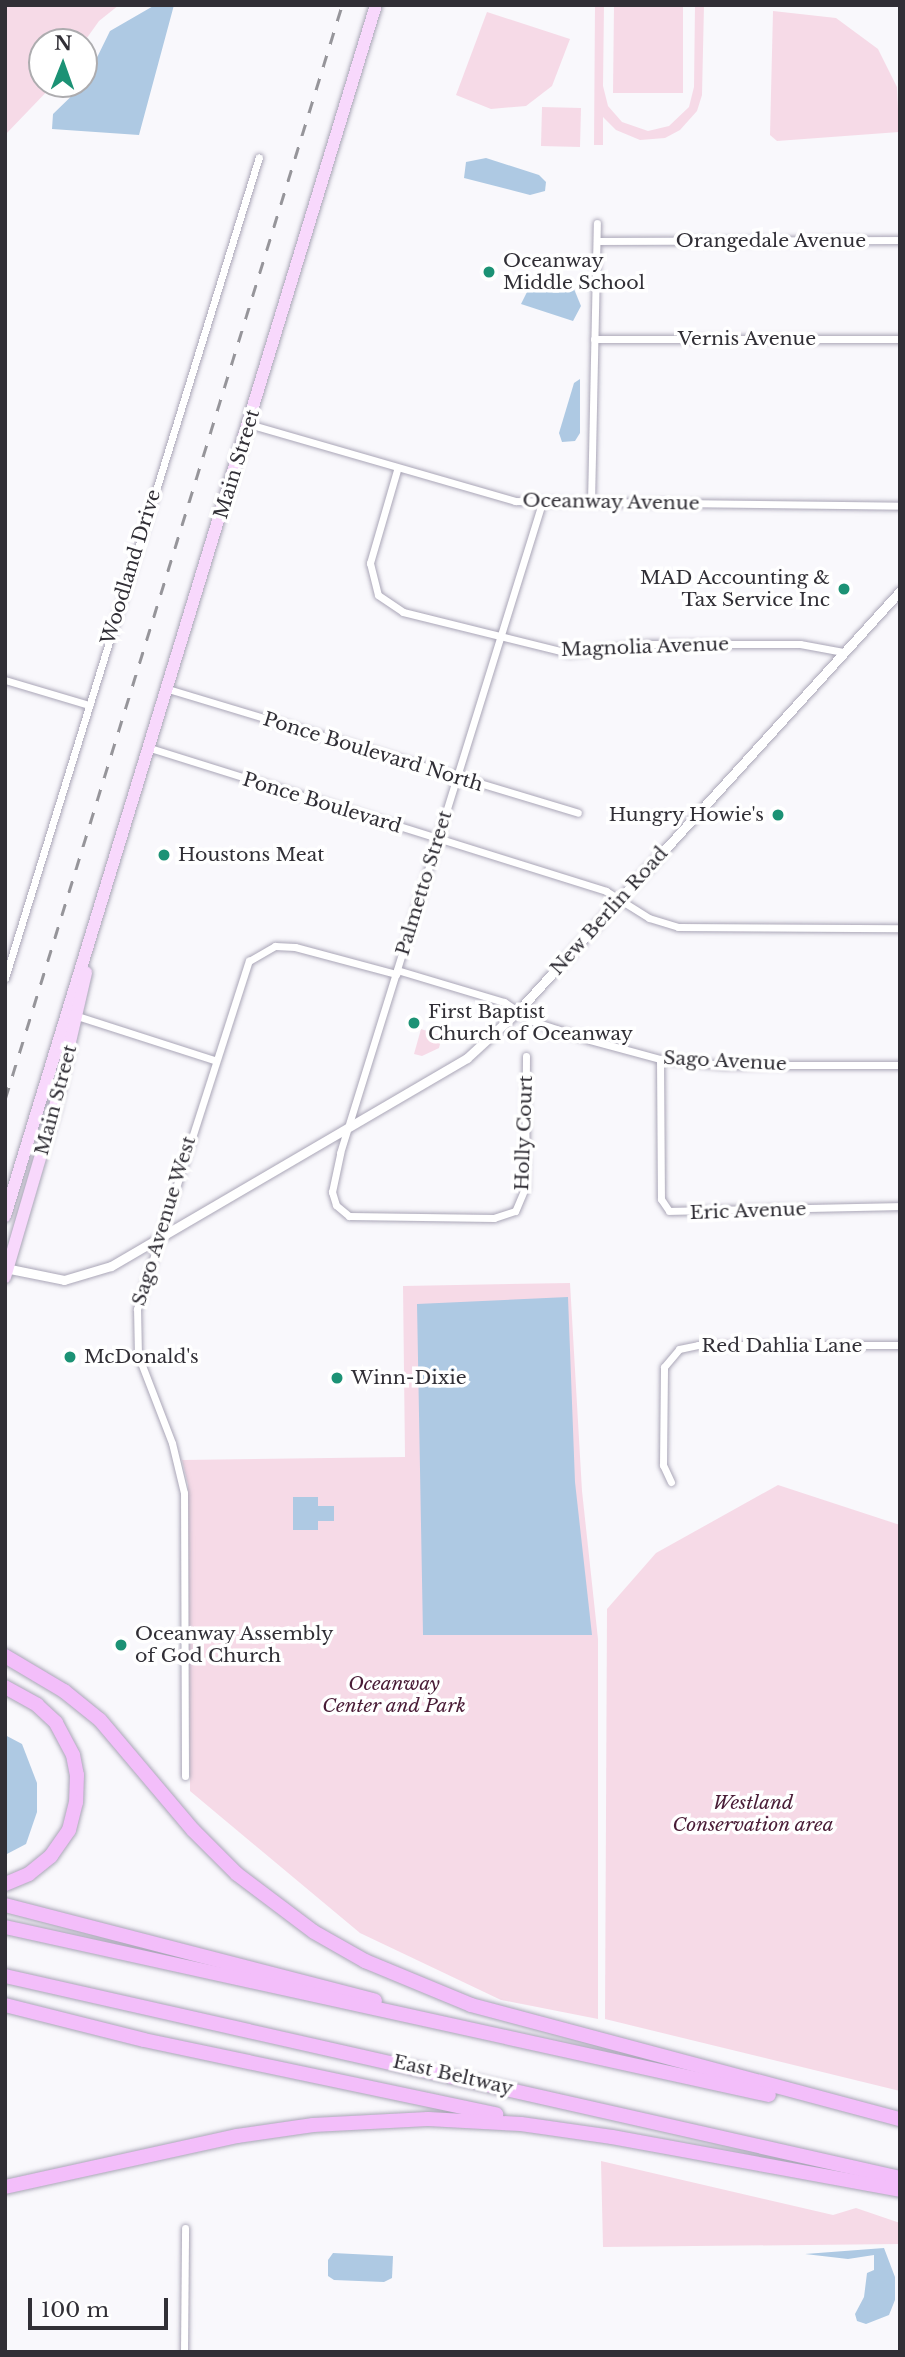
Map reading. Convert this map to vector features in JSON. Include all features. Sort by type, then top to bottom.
[{"type":"highway","points":[[5,1658],[30,1668],[100,1720],[222,1861],[285,1912],[365,1961],[441,1994],[521,2019],[900,2122]]},
{"type":"highway","points":[[5,1687],[37,1705],[56,1723],[73,1755],[77,1775],[69,1830],[51,1856],[29,1874],[5,1884]]},
{"type":"highway","points":[[5,1905],[464,2025],[900,2122]]},
{"type":"highway","points":[[5,1927],[339,2004],[464,2025]]},
{"type":"highway","name":"East Beltway","points":[[5,1976],[900,2178]]},
{"type":"highway","points":[[5,2005],[386,2093],[900,2190]]},
{"type":"highway","points":[[5,2187],[237,2136],[313,2125],[465,2120],[612,2137]]},
{"type":"highway","points":[[5,2196],[83,2172]]},
{"type":"main road","name":"Main Street","points":[[5,1216],[376,5]]},
{"type":"main road","name":"Main Street","points":[[6,1271],[78,1016],[97,922]]},
{"type":"street","name":"Woodland Drive","points":[[5,978],[258,157]]},
{"type":"street","points":[[591,503],[599,241],[597,223]]},
{"type":"street","name":"Orangedale Avenue","points":[[599,241],[900,240]]},
{"type":"street","name":"Vernis Avenue","points":[[594,339],[900,339]]},
{"type":"street","name":"Oceanway Avenue","points":[[249,424],[491,497],[542,503],[900,506]]},
{"type":"street","name":"Magnolia Avenue","points":[[397,470],[371,552],[371,575],[379,594],[403,612],[499,639],[569,653],[647,644],[800,644],[843,652]]},
{"type":"street","name":"Palmetto Street","points":[[392,1217],[349,1216],[336,1205],[334,1178],[542,503]]},
{"type":"street","name":"New Berlin Road","points":[[6,1271],[45,1279],[78,1279],[111,1266],[467,1058],[519,1011],[900,591]]},
{"type":"street","points":[[5,680],[89,705]]},
{"type":"street","name":"Ponce Boulevard North","points":[[168,689],[578,813]]},
{"type":"street","name":"Ponce Boulevard","points":[[150,748],[622,898],[649,918],[678,928],[900,928]]},
{"type":"street","name":"Sago Avenue","points":[[249,961],[275,946],[295,947],[504,1002],[532,1021],[590,1041],[660,1059],[724,1065],[900,1065]]},
{"type":"street","name":"Sago Avenue West","points":[[186,1776],[184,1493],[134,1331],[214,1060],[249,961]]},
{"type":"street","points":[[78,1016],[214,1060]]},
{"type":"street","name":"Holly Court","points":[[392,1217],[504,1216],[521,1203],[526,1056]]},
{"type":"street","name":"Eric Avenue","points":[[660,1059],[660,1199],[669,1211],[900,1206]]},
{"type":"street","name":"Red Dahlia Lane","points":[[671,1482],[663,1465],[664,1367],[679,1349],[698,1345],[900,1345]]},
{"type":"street","points":[[184,2352],[185,2228]]},
{"type":"green space","points":[[5,5],[119,5],[94,28],[28,28],[28,98],[41,98],[5,135]]},
{"type":"green space","points":[[595,5],[604,5],[603,86],[608,106],[622,122],[648,131],[669,126],[689,107],[694,87],[695,5],[704,5],[702,95],[697,111],[680,130],[665,138],[640,140],[616,130],[603,117],[603,145],[594,145]]},
{"type":"green space","points":[[614,5],[683,5],[683,93],[613,93]]},
{"type":"green space","points":[[773,11],[836,18],[878,49],[897,87],[899,132],[777,141],[770,135]]},
{"type":"green space","points":[[487,12],[570,39],[552,86],[526,106],[491,109],[456,95]]},
{"type":"green space","points":[[542,107],[581,108],[580,147],[541,146]]},
{"type":"green space","points":[[421,1029],[442,1036],[439,1048],[422,1056],[414,1054]]},
{"type":"green space","name":"Oceanway Center and Park","points":[[570,1283],[582,1491],[598,1639],[598,2019],[501,2000],[360,1933],[190,1791],[188,1485],[182,1460],[405,1457],[403,1286]]},
{"type":"green space","name":"Westland Conservation area","points":[[778,1485],[900,1525],[900,2091],[605,2019],[607,1609],[656,1553]]},
{"type":"green space","points":[[601,2161],[833,2215],[856,2208],[900,2223],[900,2244],[603,2247]]},
{"type":"water","points":[[155,5],[174,5],[139,135],[52,129],[53,114],[70,98],[98,98],[98,55],[110,31]]},
{"type":"water","points":[[486,158],[539,175],[546,182],[545,191],[530,195],[464,178],[466,162]]},
{"type":"water","points":[[574,289],[581,306],[573,321],[521,304],[527,292]]},
{"type":"water","points":[[580,379],[580,433],[575,441],[562,442],[559,433],[574,383]]},
{"type":"water","points":[[568,1297],[575,1482],[592,1635],[423,1635],[417,1304]]},
{"type":"water","points":[[293,1497],[318,1497],[318,1506],[334,1506],[334,1521],[318,1521],[318,1530],[293,1530]]},
{"type":"water","points":[[5,1735],[22,1744],[37,1783],[37,1812],[26,1844],[5,1855]]},
{"type":"water","points":[[884,2248],[895,2277],[895,2300],[889,2315],[866,2324],[857,2321],[855,2314],[864,2297],[867,2273],[874,2270],[874,2255],[848,2259],[805,2254]]},
{"type":"water","points":[[333,2253],[393,2256],[392,2278],[384,2282],[334,2280],[328,2276],[328,2260]]},
{"type":"railway","points":[[5,1099],[342,5]]},
{"type":"place","name":"Oceanway Middle School","points":[[489,272]]},
{"type":"place","name":"MAD Accounting & Tax Service Inc","points":[[844,589]]},
{"type":"place","name":"Hungry Howie's","points":[[778,815]]},
{"type":"place","name":"Houstons Meat","points":[[164,855]]},
{"type":"place","name":"First Baptist Church of Oceanway","points":[[414,1023]]},
{"type":"place","name":"McDonald's","points":[[70,1357]]},
{"type":"place","name":"Winn-Dixie","points":[[337,1378]]},
{"type":"place","name":"Oceanway Assembly of God Church","points":[[121,1645]]}]
